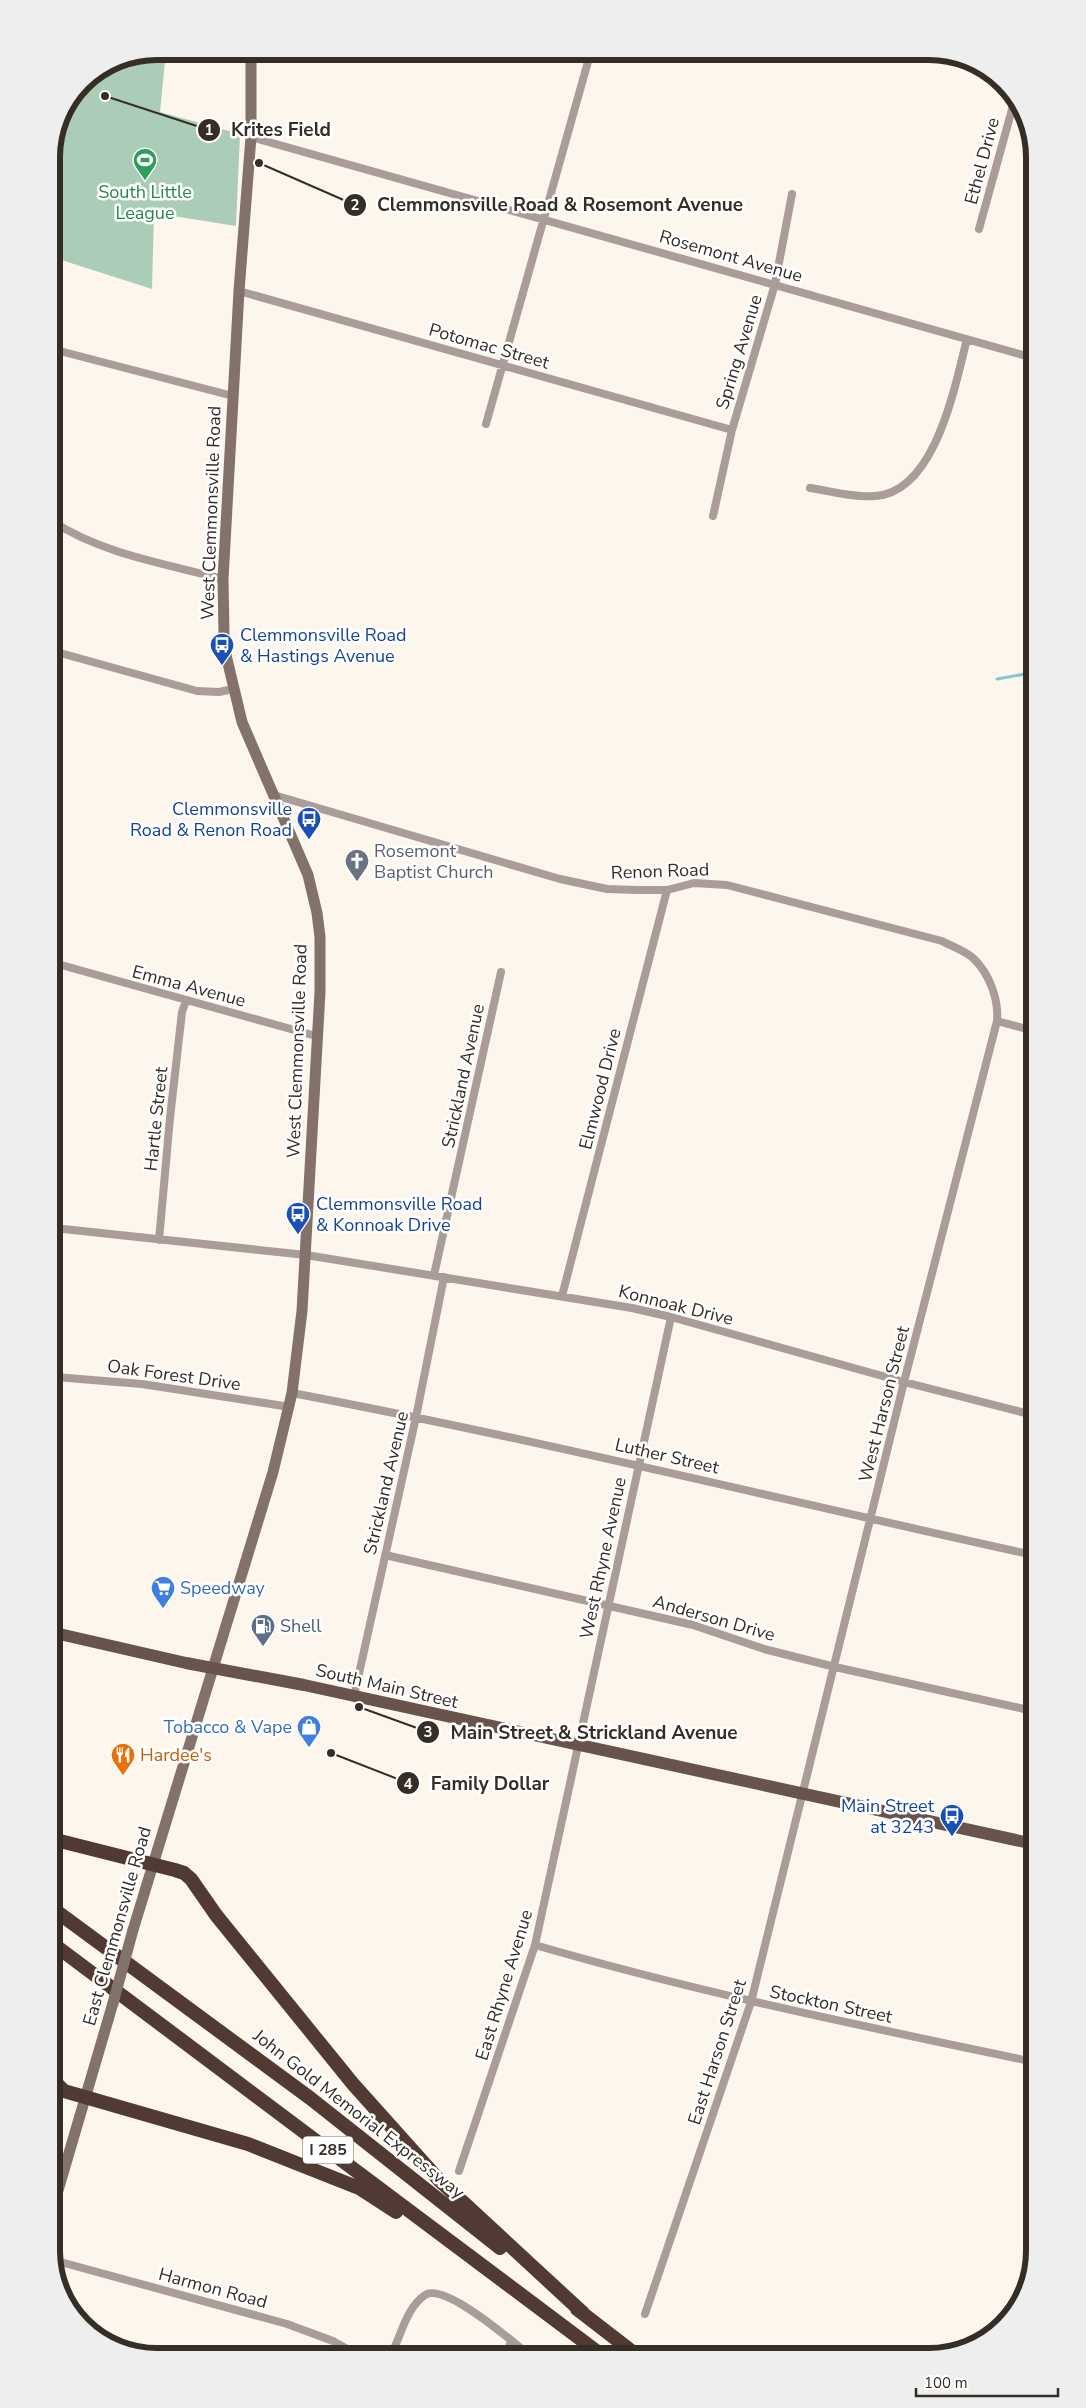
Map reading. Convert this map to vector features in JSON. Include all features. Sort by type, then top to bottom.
[{"type":"highway","points":[[60,1841],[184,1872],[216,1915],[353,2084],[432,2173],[583,2313]]},
{"type":"highway","name":"John Gold Memorial Expressway","points":[[60,1915],[310,2098],[628,2348]]},
{"type":"highway","name":"I 285","points":[[60,1949],[591,2348]]},
{"type":"highway","points":[[60,2086],[64,2091],[85,2098],[248,2144],[359,2188],[476,2262],[591,2348]]},
{"type":"main road","name":"West Clemmonsville Road","points":[[212,1668],[273,1472],[290,1407],[306,1255],[321,969],[317,913],[308,875],[242,722],[233,689],[224,634],[223,579],[239,291],[251,137],[251,60]]},
{"type":"main road","name":"South Main Street","points":[[60,1634],[1026,1842]]},
{"type":"main road","name":"East Clemmonsville Road","points":[[60,2184],[152,1865],[212,1668]]},
{"type":"street","points":[[486,424],[588,60]]},
{"type":"street","name":"Ethel Drive","points":[[980,228],[1012,108]]},
{"type":"street","name":"Rosemont Avenue","points":[[251,137],[1026,356]]},
{"type":"street","name":"Spring Avenue","points":[[713,516],[732,430],[775,284],[792,194]]},
{"type":"street","name":"Potomac Street","points":[[239,291],[732,430]]},
{"type":"street","points":[[810,488],[876,496],[892,491],[913,475],[929,455],[945,419],[967,340]]},
{"type":"street","points":[[60,351],[233,396]]},
{"type":"street","points":[[60,526],[102,546],[223,579]]},
{"type":"street","points":[[60,653],[197,691],[219,692],[233,689]]},
{"type":"street","name":"Renon Road","points":[[274,795],[560,879],[607,889],[667,890],[694,883],[726,885],[942,941],[973,957],[991,982],[998,1021]]},
{"type":"street","name":"Elmwood Drive","points":[[562,1296],[667,890]]},
{"type":"street","name":"Emma Avenue","points":[[60,965],[316,1036]]},
{"type":"street","name":"Strickland Avenue","points":[[434,1275],[501,972]]},
{"type":"street","name":"Hartle Street","points":[[159,1240],[170,1118],[182,1012],[186,1001]]},
{"type":"street","points":[[998,1021],[1026,1028]]},
{"type":"street","name":"West Harson Street","points":[[801,1794],[835,1667],[904,1382],[998,1021]]},
{"type":"street","name":"Konnoak Drive","points":[[60,1229],[306,1255],[562,1296],[671,1317],[904,1382],[1026,1412]]},
{"type":"street","name":"Strickland Avenue","points":[[354,1696],[416,1416],[444,1277]]},
{"type":"street","name":"West Rhyne Avenue","points":[[578,1746],[671,1317]]},
{"type":"street","name":"Oak Forest Drive","points":[[60,1377],[142,1384],[290,1407]]},
{"type":"street","name":"Luther Street","points":[[292,1393],[416,1416],[638,1464],[1026,1553]]},
{"type":"street","name":"Anderson Drive","points":[[385,1555],[608,1604],[694,1625],[764,1649],[835,1667],[1026,1709]]},
{"type":"street","name":"East Rhyne Avenue","points":[[459,2171],[535,1945],[578,1746]]},
{"type":"street","name":"East Harson Street","points":[[645,2314],[750,2002],[801,1794]]},
{"type":"street","name":"Stockton Street","points":[[535,1945],[628,1972],[750,2002],[1026,2060]]},
{"type":"street","name":"Harmon Road","points":[[61,2262],[287,2324],[333,2341],[346,2348]]},
{"type":"street","points":[[394,2348],[412,2309],[426,2294],[435,2292],[459,2302],[521,2348]]},
{"type":"street","points":[[508,2348],[512,2341]]},
{"type":"green space","name":"South Little League","points":[[150,60],[165,60],[160,112],[240,134],[236,226],[154,213],[152,289],[60,260],[60,150],[63,132],[70,114],[88,88],[103,76],[120,67]]},
{"type":"waterway","points":[[997,679],[1026,674]]},
{"type":"place","name":"Krites Field","points":[[105,96]]},
{"type":"place","name":"Clemmonsville Road & Rosemont Avenue","points":[[259,163]]},
{"type":"place","name":"South Little League","points":[[145,181]]},
{"type":"place","name":"Clemmonsville Road & Hastings Avenue","points":[[222,666]]},
{"type":"place","name":"Clemmonsville Road & Renon Road","points":[[309,840]]},
{"type":"place","name":"Rosemont Baptist Church","points":[[357,882]]},
{"type":"place","name":"Clemmonsville Road & Konnoak Drive","points":[[298,1235]]},
{"type":"place","name":"Speedway","points":[[163,1609]]},
{"type":"place","name":"Shell","points":[[263,1647]]},
{"type":"place","name":"Main Street & Strickland Avenue","points":[[359,1707]]},
{"type":"place","name":"Tobacco & Vape","points":[[309,1748]]},
{"type":"place","name":"Family Dollar","points":[[331,1753]]},
{"type":"place","name":"Hardee's","points":[[123,1776]]},
{"type":"place","name":"Main Street at 3243","points":[[952,1837]]}]
